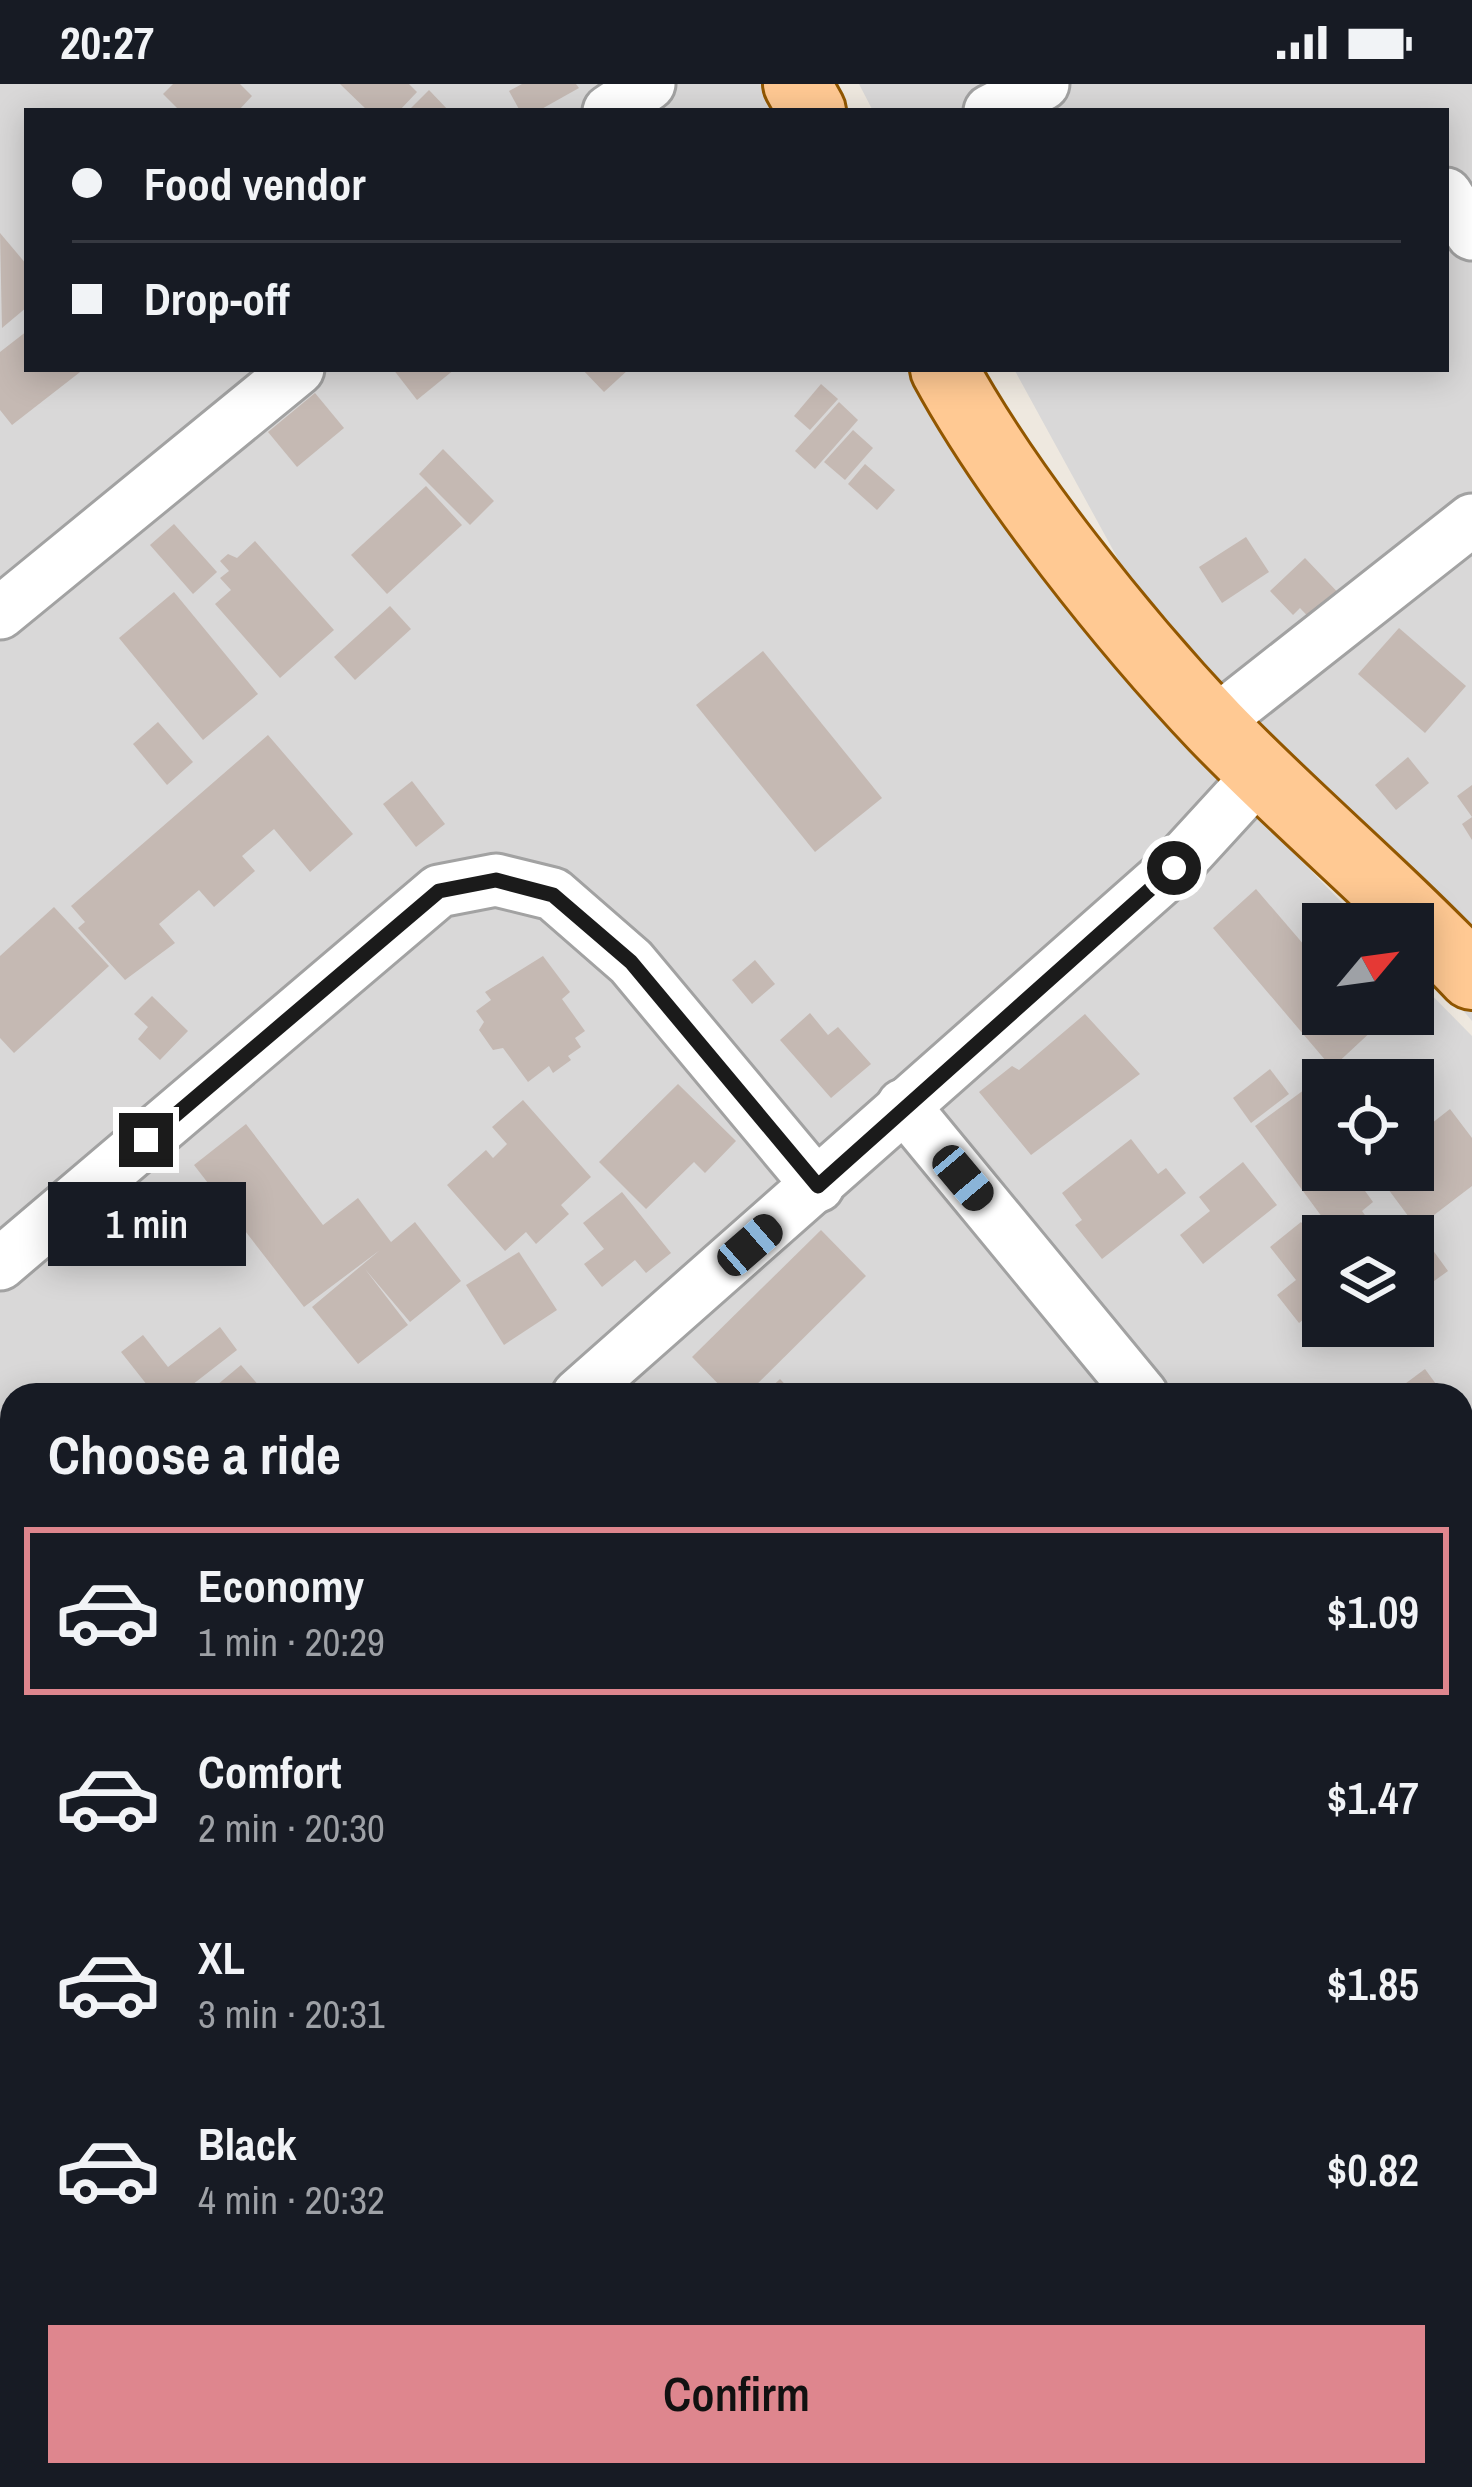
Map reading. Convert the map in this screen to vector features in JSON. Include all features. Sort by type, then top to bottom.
[{"type":"main road","points":[[946,372],[965,409],[1078,564],[1213,724],[1472,976]]},
{"type":"street","points":[[613,108],[649,84]]},
{"type":"street","points":[[996,108],[1043,84]]},
{"type":"street","points":[[1449,199],[1472,234]]},
{"type":"street","points":[[0,613],[294,372]]},
{"type":"street","points":[[1213,724],[1472,520]]},
{"type":"street","points":[[592,1383],[1174,868],[1262,772]]},
{"type":"street","points":[[0,1264],[439,891],[496,880],[553,895],[631,962],[818,1186]]},
{"type":"street","points":[[903,1105],[1132,1383]]},
{"type":"shaded area","points":[[0,84],[763,84],[774,108],[24,108],[24,372],[918,372],[1225,783],[1342,903],[1302,903],[1302,1035],[1434,1035],[1434,997],[1472,1036],[1472,1383],[0,1383]]},
{"type":"shaded area","points":[[859,84],[1472,84],[1472,1021],[1434,976],[1434,903],[1372,903],[1187,685],[1016,372],[1449,372],[1449,108],[871,108]]},
{"type":"building","points":[[173,84],[240,84],[252,96],[241,108],[177,108],[163,94]]},
{"type":"building","points":[[340,84],[409,84],[417,92],[402,108],[365,108]]},
{"type":"building","points":[[522,84],[576,84],[579,88],[543,108],[518,108],[509,91]]},
{"type":"building","points":[[429,90],[446,108],[411,108]]},
{"type":"building","points":[[0,233],[24,261],[24,310],[2,328]]},
{"type":"building","points":[[24,333],[24,372],[80,372],[12,425],[0,410],[0,352]]},
{"type":"building","points":[[395,372],[451,372],[417,400]]},
{"type":"building","points":[[585,372],[626,372],[604,392]]},
{"type":"building","points":[[821,384],[838,399],[810,430],[794,416]]},
{"type":"building","points":[[315,393],[344,428],[297,467],[268,432]]},
{"type":"building","points":[[839,402],[858,420],[815,469],[795,451]]},
{"type":"building","points":[[853,430],[873,448],[845,480],[824,462]]},
{"type":"building","points":[[443,449],[494,501],[470,525],[419,474]]},
{"type":"building","points":[[865,464],[895,490],[877,510],[848,484]]},
{"type":"building","points":[[426,486],[462,525],[387,594],[351,555]]},
{"type":"building","points":[[174,524],[217,572],[193,594],[150,545]]},
{"type":"building","points":[[1246,537],[1269,572],[1222,603],[1199,567]]},
{"type":"building","points":[[255,541],[334,630],[280,678],[215,604],[231,590],[220,578],[229,571],[220,561],[228,554],[237,558]]},
{"type":"building","points":[[1305,558],[1346,601],[1318,627],[1300,608],[1293,615],[1270,591]]},
{"type":"building","points":[[174,592],[258,694],[203,740],[119,638]]},
{"type":"building","points":[[390,606],[411,629],[355,680],[334,657]]},
{"type":"building","points":[[1399,628],[1466,686],[1425,733],[1358,674]]},
{"type":"building","points":[[763,651],[882,798],[815,852],[696,705]]},
{"type":"building","points":[[158,722],[193,762],[167,785],[133,744]]},
{"type":"building","points":[[268,735],[353,834],[310,872],[274,829],[242,856],[255,871],[214,907],[199,890],[159,924],[175,943],[125,980],[78,928],[85,922],[71,906]]},
{"type":"building","points":[[1408,757],[1429,783],[1396,810],[1375,785]]},
{"type":"building","points":[[412,781],[445,824],[416,847],[383,804]]},
{"type":"building","points":[[1472,785],[1472,817],[1457,796]]},
{"type":"building","points":[[1472,817],[1472,840],[1462,824]]},
{"type":"building","points":[[1256,889],[1302,943],[1302,1033],[1213,928]]},
{"type":"building","points":[[54,907],[109,966],[14,1053],[0,1038],[0,956]]},
{"type":"building","points":[[543,956],[570,992],[562,999],[585,1031],[575,1038],[581,1047],[568,1056],[571,1060],[553,1073],[549,1066],[528,1082],[503,1048],[493,1050],[479,1030],[484,1022],[476,1011],[491,1000],[485,992]]},
{"type":"building","points":[[755,960],[775,984],[752,1004],[732,980]]},
{"type":"building","points":[[152,996],[188,1031],[160,1060],[138,1039],[148,1027],[134,1014]]},
{"type":"building","points":[[810,1013],[828,1035],[838,1027],[871,1064],[831,1098],[780,1040]]},
{"type":"building","points":[[1085,1014],[1140,1074],[1031,1155],[979,1092],[1012,1066],[1019,1070]]},
{"type":"building","points":[[1304,1035],[1367,1035],[1342,1059],[1324,1059]]},
{"type":"building","points":[[1270,1069],[1289,1094],[1251,1123],[1233,1098]]},
{"type":"building","points":[[678,1084],[736,1141],[705,1173],[694,1162],[646,1209],[599,1162]]},
{"type":"building","points":[[1302,1091],[1302,1190],[1255,1126]]},
{"type":"building","points":[[523,1100],[591,1177],[561,1205],[569,1214],[536,1244],[526,1232],[505,1251],[447,1185],[486,1150],[493,1158],[507,1144],[492,1127]]},
{"type":"building","points":[[1450,1109],[1472,1138],[1472,1186],[1434,1215],[1407,1215],[1390,1191],[1434,1191],[1434,1122]]},
{"type":"building","points":[[246,1124],[323,1225],[358,1198],[391,1242],[415,1222],[461,1281],[410,1322],[365,1269],[408,1325],[358,1364],[312,1307],[380,1250],[304,1307],[194,1165]]},
{"type":"building","points":[[1131,1139],[1158,1174],[1166,1168],[1186,1193],[1102,1259],[1075,1225],[1082,1220],[1062,1193]]},
{"type":"building","points":[[1243,1162],[1277,1205],[1203,1264],[1180,1235],[1210,1211],[1199,1197]]},
{"type":"building","points":[[1303,1191],[1365,1191],[1373,1202],[1362,1211],[1365,1215],[1321,1215]]},
{"type":"building","points":[[622,1192],[671,1253],[646,1273],[635,1260],[602,1287],[584,1264],[604,1249],[583,1223]]},
{"type":"building","points":[[1302,1223],[1299,1323],[1277,1295],[1296,1280],[1270,1247]]},
{"type":"building","points":[[821,1230],[866,1276],[758,1383],[717,1383],[692,1357]]},
{"type":"building","points":[[519,1252],[557,1310],[504,1345],[466,1285]]},
{"type":"building","points":[[1434,1252],[1448,1271],[1434,1281]]},
{"type":"building","points":[[220,1327],[237,1350],[194,1383],[146,1383],[121,1352],[143,1335],[168,1367]]},
{"type":"building","points":[[241,1365],[257,1383],[219,1383]]},
{"type":"building","points":[[1425,1369],[1435,1383],[1406,1383]]},
{"type":"route","points":[[146,1140],[439,891],[496,880],[553,895],[631,962],[818,1186],[903,1105],[1174,868]]}]
